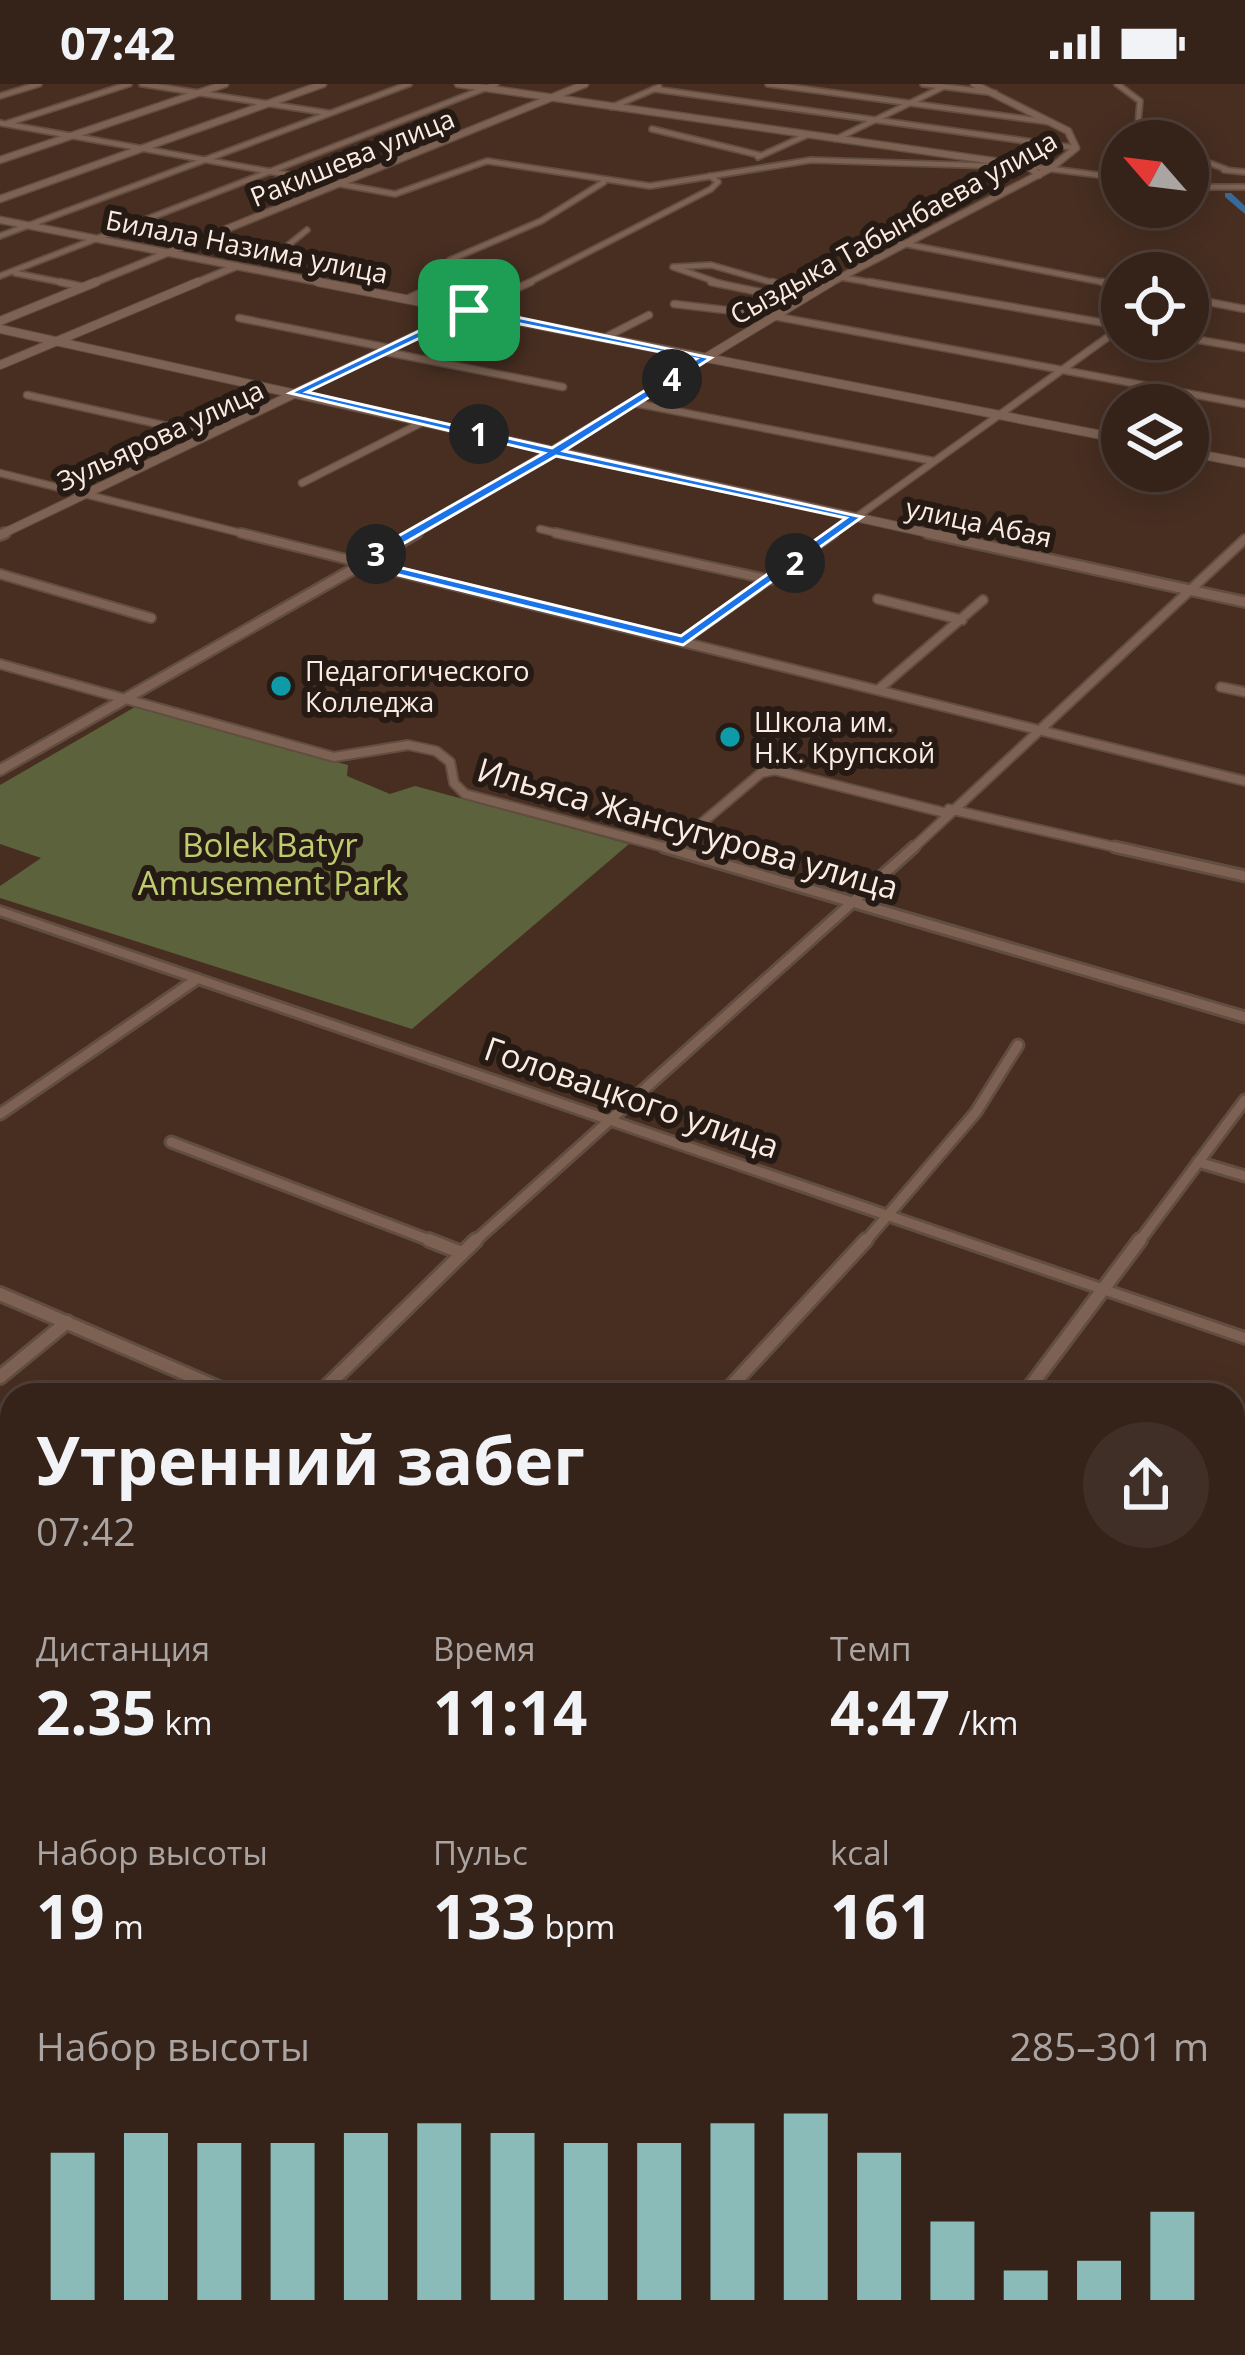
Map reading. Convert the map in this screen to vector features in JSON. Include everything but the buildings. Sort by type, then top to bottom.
[{"type":"main road","name":"Головацкого улица","points":[[0,911],[1245,1338]]},
{"type":"street","points":[[0,96],[38,84]]},
{"type":"street","points":[[2,124],[130,84]]},
{"type":"street","points":[[142,84],[331,113]]},
{"type":"street","points":[[0,160],[225,84]]},
{"type":"street","points":[[0,199],[323,84]]},
{"type":"street","points":[[0,236],[410,84]]},
{"type":"street","points":[[458,84],[994,166]]},
{"type":"street","points":[[0,273],[496,84]]},
{"type":"street","name":"Ракишева улица","points":[[0,325],[585,84]]},
{"type":"street","points":[[612,107],[666,84]]},
{"type":"street","points":[[768,84],[1053,123]]},
{"type":"street","points":[[923,84],[995,93]]},
{"type":"street","name":"Сыздыка Табынбаева улица","points":[[0,770],[554,452],[839,277],[1052,168],[1076,148],[1074,136],[974,84]]},
{"type":"street","points":[[1117,84],[1140,101],[1138,120]]},
{"type":"street","points":[[836,140],[943,87]]},
{"type":"street","points":[[654,88],[1076,148]]},
{"type":"street","points":[[2,124],[395,194],[488,161],[650,186],[753,165],[820,160],[1028,166],[1101,175]]},
{"type":"street","points":[[652,129],[759,155],[807,135]]},
{"type":"street","points":[[753,165],[759,155]]},
{"type":"street","points":[[1028,166],[1061,163]]},
{"type":"street","points":[[1209,164],[1245,186]]},
{"type":"street","points":[[1028,166],[1039,175]]},
{"type":"street","points":[[1223,170],[1245,172]]},
{"type":"street","points":[[469,310],[578,261],[711,189],[718,182],[710,176]]},
{"type":"street","points":[[409,298],[475,267],[453,258],[541,221],[608,181]]},
{"type":"street","points":[[1209,187],[1245,186]]},
{"type":"street","name":"Билала Назима улица","points":[[0,220],[1101,435]]},
{"type":"street","points":[[287,246],[307,230]]},
{"type":"street","points":[[900,243],[1101,282]]},
{"type":"street","points":[[770,302],[779,296],[672,270],[731,265],[780,287],[812,293]]},
{"type":"street","points":[[0,364],[238,266]]},
{"type":"street","points":[[10,272],[84,287]]},
{"type":"street","points":[[839,277],[1101,322]]},
{"type":"street","points":[[674,304],[739,309],[784,296],[803,298]]},
{"type":"street","points":[[1209,302],[1245,309]]},
{"type":"street","name":"Зульярова улица","points":[[0,535],[469,310]]},
{"type":"street","points":[[604,338],[649,315]]},
{"type":"street","points":[[773,316],[1245,404]]},
{"type":"street","points":[[239,318],[563,387]]},
{"type":"street","name":"улица Абая","points":[[0,325],[58,342],[1245,602]]},
{"type":"street","points":[[683,640],[1101,341]]},
{"type":"street","points":[[1209,342],[1245,348]]},
{"type":"street","points":[[26,394],[208,436]]},
{"type":"street","points":[[634,403],[933,461]]},
{"type":"street","points":[[302,482],[367,455],[424,422]]},
{"type":"street","points":[[1209,456],[1245,463]]},
{"type":"street","points":[[0,473],[1245,781]]},
{"type":"street","points":[[540,529],[771,580]]},
{"type":"street","points":[[330,1383],[462,1253],[851,905],[1245,539]]},
{"type":"street","points":[[0,574],[152,618]]},
{"type":"street","points":[[878,599],[962,620]]},
{"type":"street","points":[[879,689],[983,600]]},
{"type":"street","name":"Ильяса Жансугурова улица","points":[[0,664],[334,757],[370,756],[398,743],[430,748],[450,762],[454,783],[465,794],[671,849],[1245,1017]]},
{"type":"street","points":[[1220,687],[1245,692]]},
{"type":"street","points":[[671,849],[761,773],[776,770],[1245,876]]},
{"type":"street","points":[[0,1114],[197,979]]},
{"type":"street","points":[[734,1383],[976,1112],[1018,1046]]},
{"type":"street","points":[[1033,1383],[1245,1100]]},
{"type":"street","points":[[171,1142],[462,1253]]},
{"type":"street","points":[[1198,1162],[1245,1176]]},
{"type":"street","points":[[0,1294],[208,1383]]},
{"type":"street","points":[[0,1377],[67,1322]]},
{"type":"green space","name":"Bolek Batyr Amusement Park","points":[[135,707],[348,765],[347,776],[390,794],[415,786],[629,844],[412,1029],[0,898],[0,886],[41,858],[0,844],[0,785]]},
{"type":"waterway","points":[[1228,195],[1245,211]]},
{"type":"place","name":"Педагогического Колледжа","points":[[281,686]]},
{"type":"place","name":"Школа им. Н.К. Крупской","points":[[730,737]]},
{"type":"route","points":[[469,310],[296,393],[554,452],[856,517],[683,640],[362,562],[521,473],[554,452],[634,403],[705,358],[469,310]]}]
